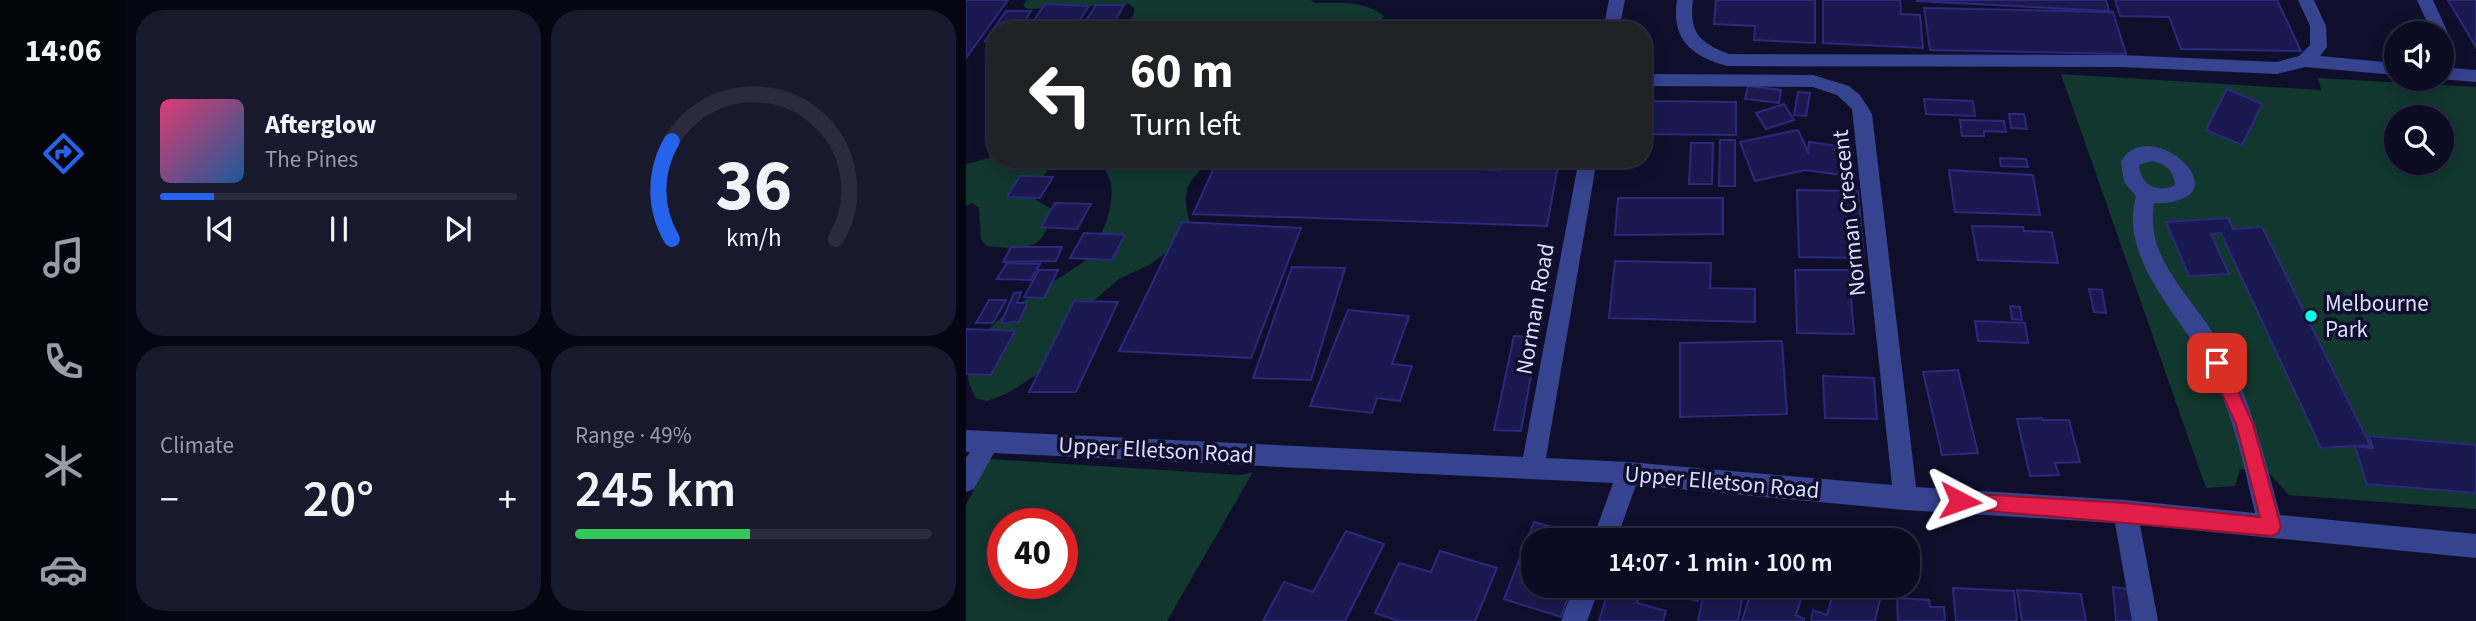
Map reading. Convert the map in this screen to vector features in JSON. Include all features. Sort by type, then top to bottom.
[{"type":"street","points":[[1613,21],[1617,0]]},
{"type":"street","points":[[1685,0],[1682,14],[1689,39],[1702,51],[1727,60],[2121,61],[2277,68],[2305,61],[2384,68]]},
{"type":"street","points":[[2305,61],[2319,47],[2318,26],[2306,0]]},
{"type":"street","points":[[2425,0],[2435,21]]},
{"type":"street","points":[[2454,71],[2476,76]]},
{"type":"street","name":"Norman Crescent","points":[[1652,80],[1813,81],[1837,87],[1855,97],[1863,114],[1905,498]]},
{"type":"street","name":"Norman Road","points":[[1533,468],[1586,168]]},
{"type":"street","points":[[2147,193],[2143,203],[2143,235],[2151,258],[2208,342],[2244,424],[2272,527]]},
{"type":"street","points":[[966,481],[976,442]]},
{"type":"street","name":"Upper Elletson Road","points":[[976,442],[1629,473],[1905,498],[2125,512],[2476,546]]},
{"type":"street","points":[[1609,528],[1629,473]]},
{"type":"street","points":[[2125,512],[2145,621]]},
{"type":"street","points":[[1574,621],[1583,598]]},
{"type":"green space","points":[[1027,0],[1311,0],[1315,3],[1360,5],[1384,16],[1379,21],[1129,21],[1134,14],[1134,8],[1129,4],[1027,9],[1023,5]]},
{"type":"green space","name":"Melbourne Park","points":[[2061,74],[2321,90],[2318,78],[2384,82],[2384,91],[2454,91],[2454,86],[2476,87],[2476,509],[2289,495],[2267,471],[2240,469],[2235,486],[2206,488]]},
{"type":"green space","points":[[987,158],[987,168],[1050,168],[1033,188],[1033,198],[1050,208],[1045,233],[1039,240],[1032,245],[1012,248],[987,246],[981,240],[979,208],[972,203],[966,206],[966,164]]},
{"type":"green space","points":[[1103,168],[1203,168],[1189,186],[1186,200],[1189,220],[1173,247],[1151,264],[1119,279],[1097,298],[1069,327],[1041,372],[1006,394],[987,401],[976,398],[968,378],[971,358],[981,339],[1014,307],[1089,258],[1095,250],[1111,203],[1111,183]]},
{"type":"green space","points":[[990,459],[1241,475],[1253,472],[1167,621],[966,621],[966,505]]},
{"type":"building","points":[[966,0],[1008,0],[993,21],[987,21],[987,29],[966,58]]},
{"type":"building","points":[[1716,0],[1815,0],[1815,43],[1754,40],[1755,26],[1714,24]]},
{"type":"building","points":[[1823,0],[1900,0],[1901,14],[1920,15],[1923,48],[1823,43]]},
{"type":"building","points":[[2106,0],[2109,11],[1917,1]]},
{"type":"building","points":[[2115,0],[2277,0],[2301,51],[2181,49],[2169,17],[2120,16]]},
{"type":"building","points":[[2448,0],[2476,0],[2476,47]]},
{"type":"building","points":[[1045,4],[1089,6],[1079,21],[1033,21]]},
{"type":"building","points":[[1096,5],[1124,5],[1115,21],[1086,21]]},
{"type":"building","points":[[1924,8],[2113,12],[2126,54],[1930,50]]},
{"type":"building","points":[[1006,11],[1031,11],[1025,21],[999,21]]},
{"type":"building","points":[[1748,86],[1781,90],[1779,103],[1745,99]]},
{"type":"building","points":[[2227,89],[2262,104],[2242,145],[2206,130]]},
{"type":"building","points":[[1798,92],[1810,93],[1806,116],[1794,115]]},
{"type":"building","points":[[1924,99],[1973,101],[1975,116],[1926,114]]},
{"type":"building","points":[[1652,101],[1736,102],[1736,135],[1652,134]]},
{"type":"building","points":[[1784,104],[1794,120],[1766,129],[1756,113]]},
{"type":"building","points":[[2009,114],[2024,114],[2027,129],[2011,128]]},
{"type":"building","points":[[1960,120],[2004,121],[2006,132],[1984,131],[1984,136],[1962,136]]},
{"type":"building","points":[[1798,130],[1808,152],[1809,142],[1852,148],[1850,176],[1805,170],[1755,181],[1740,142]]},
{"type":"building","points":[[1720,140],[1735,140],[1735,186],[1719,186]]},
{"type":"building","points":[[1691,143],[1713,143],[1712,184],[1689,184]]},
{"type":"building","points":[[2000,158],[2026,159],[2028,167],[2001,166]]},
{"type":"building","points":[[1214,168],[1558,168],[1547,226],[1193,214]]},
{"type":"building","points":[[1949,170],[2033,175],[2040,215],[1955,212]]},
{"type":"building","points":[[1020,176],[1053,177],[1040,198],[1007,197]]},
{"type":"building","points":[[1797,190],[1858,191],[1864,258],[1799,257]]},
{"type":"building","points":[[1618,198],[1723,198],[1723,234],[1615,235]]},
{"type":"building","points":[[1055,203],[1091,204],[1077,229],[1041,227]]},
{"type":"building","points":[[2228,218],[2233,229],[2262,227],[2370,445],[2321,448],[2221,233],[2211,234],[2229,274],[2189,276],[2166,222]]},
{"type":"building","points":[[1182,222],[1301,228],[1251,358],[1119,351]]},
{"type":"building","points":[[1972,226],[2023,227],[2024,231],[2052,232],[2058,263],[1978,260]]},
{"type":"building","points":[[1084,233],[1125,235],[1112,260],[1070,258]]},
{"type":"building","points":[[1011,247],[1062,247],[1056,261],[1003,262]]},
{"type":"building","points":[[1615,261],[1711,263],[1710,288],[1755,289],[1755,322],[1609,318]]},
{"type":"building","points":[[1007,263],[1040,264],[1031,280],[997,279]]},
{"type":"building","points":[[1292,267],[1345,268],[1311,380],[1253,378]]},
{"type":"building","points":[[1039,270],[1058,270],[1044,298],[1024,297]]},
{"type":"building","points":[[1795,270],[1849,270],[1854,334],[1797,333]]},
{"type":"building","points":[[2089,289],[2102,290],[2106,313],[2094,312]]},
{"type":"building","points":[[1021,292],[1017,303],[1027,303],[1019,322],[1001,323],[1014,293]]},
{"type":"building","points":[[989,300],[1006,300],[993,323],[976,323]]},
{"type":"building","points":[[1074,301],[1118,302],[1076,392],[1029,392]]},
{"type":"building","points":[[2010,306],[2020,307],[2022,320],[2012,319]]},
{"type":"building","points":[[1348,310],[1409,316],[1392,364],[1412,366],[1400,401],[1377,398],[1372,413],[1310,406]]},
{"type":"building","points":[[1975,321],[2025,323],[2028,343],[1978,341]]},
{"type":"building","points":[[966,329],[1015,331],[991,375],[966,374]]},
{"type":"building","points":[[1514,336],[1538,337],[1521,431],[1494,430]]},
{"type":"building","points":[[1782,341],[1787,414],[1680,417],[1680,343]]},
{"type":"building","points":[[1958,370],[1978,453],[1942,455],[1923,372]]},
{"type":"building","points":[[1823,376],[1874,378],[1877,419],[1825,418]]},
{"type":"building","points":[[2017,419],[2069,420],[2080,462],[2055,463],[2059,475],[2030,476]]},
{"type":"building","points":[[2369,436],[2476,445],[2476,493],[2367,484],[2355,446],[2373,448]]},
{"type":"building","points":[[1534,522],[1556,528],[1532,528]]},
{"type":"building","points":[[1346,531],[1384,544],[1345,621],[1263,621],[1284,582],[1313,592]]},
{"type":"building","points":[[1440,551],[1497,568],[1475,621],[1399,621],[1375,613],[1399,563],[1431,572]]},
{"type":"building","points":[[1521,555],[1521,598],[1568,598],[1561,617],[1504,599]]},
{"type":"building","points":[[2113,587],[2134,590],[2137,621],[2116,621]]},
{"type":"building","points":[[1953,588],[2014,591],[2017,621],[1956,621]]},
{"type":"building","points":[[2017,590],[2081,594],[2086,621],[2022,621]]},
{"type":"building","points":[[1606,598],[1638,598],[1637,603],[1666,611],[1663,621],[1599,621]]},
{"type":"building","points":[[1703,598],[1742,600],[1738,621],[1698,621]]},
{"type":"building","points":[[1749,598],[1801,598],[1796,615],[1804,621],[1742,621]]},
{"type":"building","points":[[1832,598],[1880,598],[1875,621],[1811,621],[1813,610],[1827,615]]},
{"type":"building","points":[[1897,598],[1929,600],[1930,607],[1944,607],[1945,621],[1898,621]]},
{"type":"place","name":"Melbourne Park","points":[[2311,316]]},
{"type":"route","points":[[1960,501],[2125,512],[2272,527],[2244,424],[2217,363]]}]
